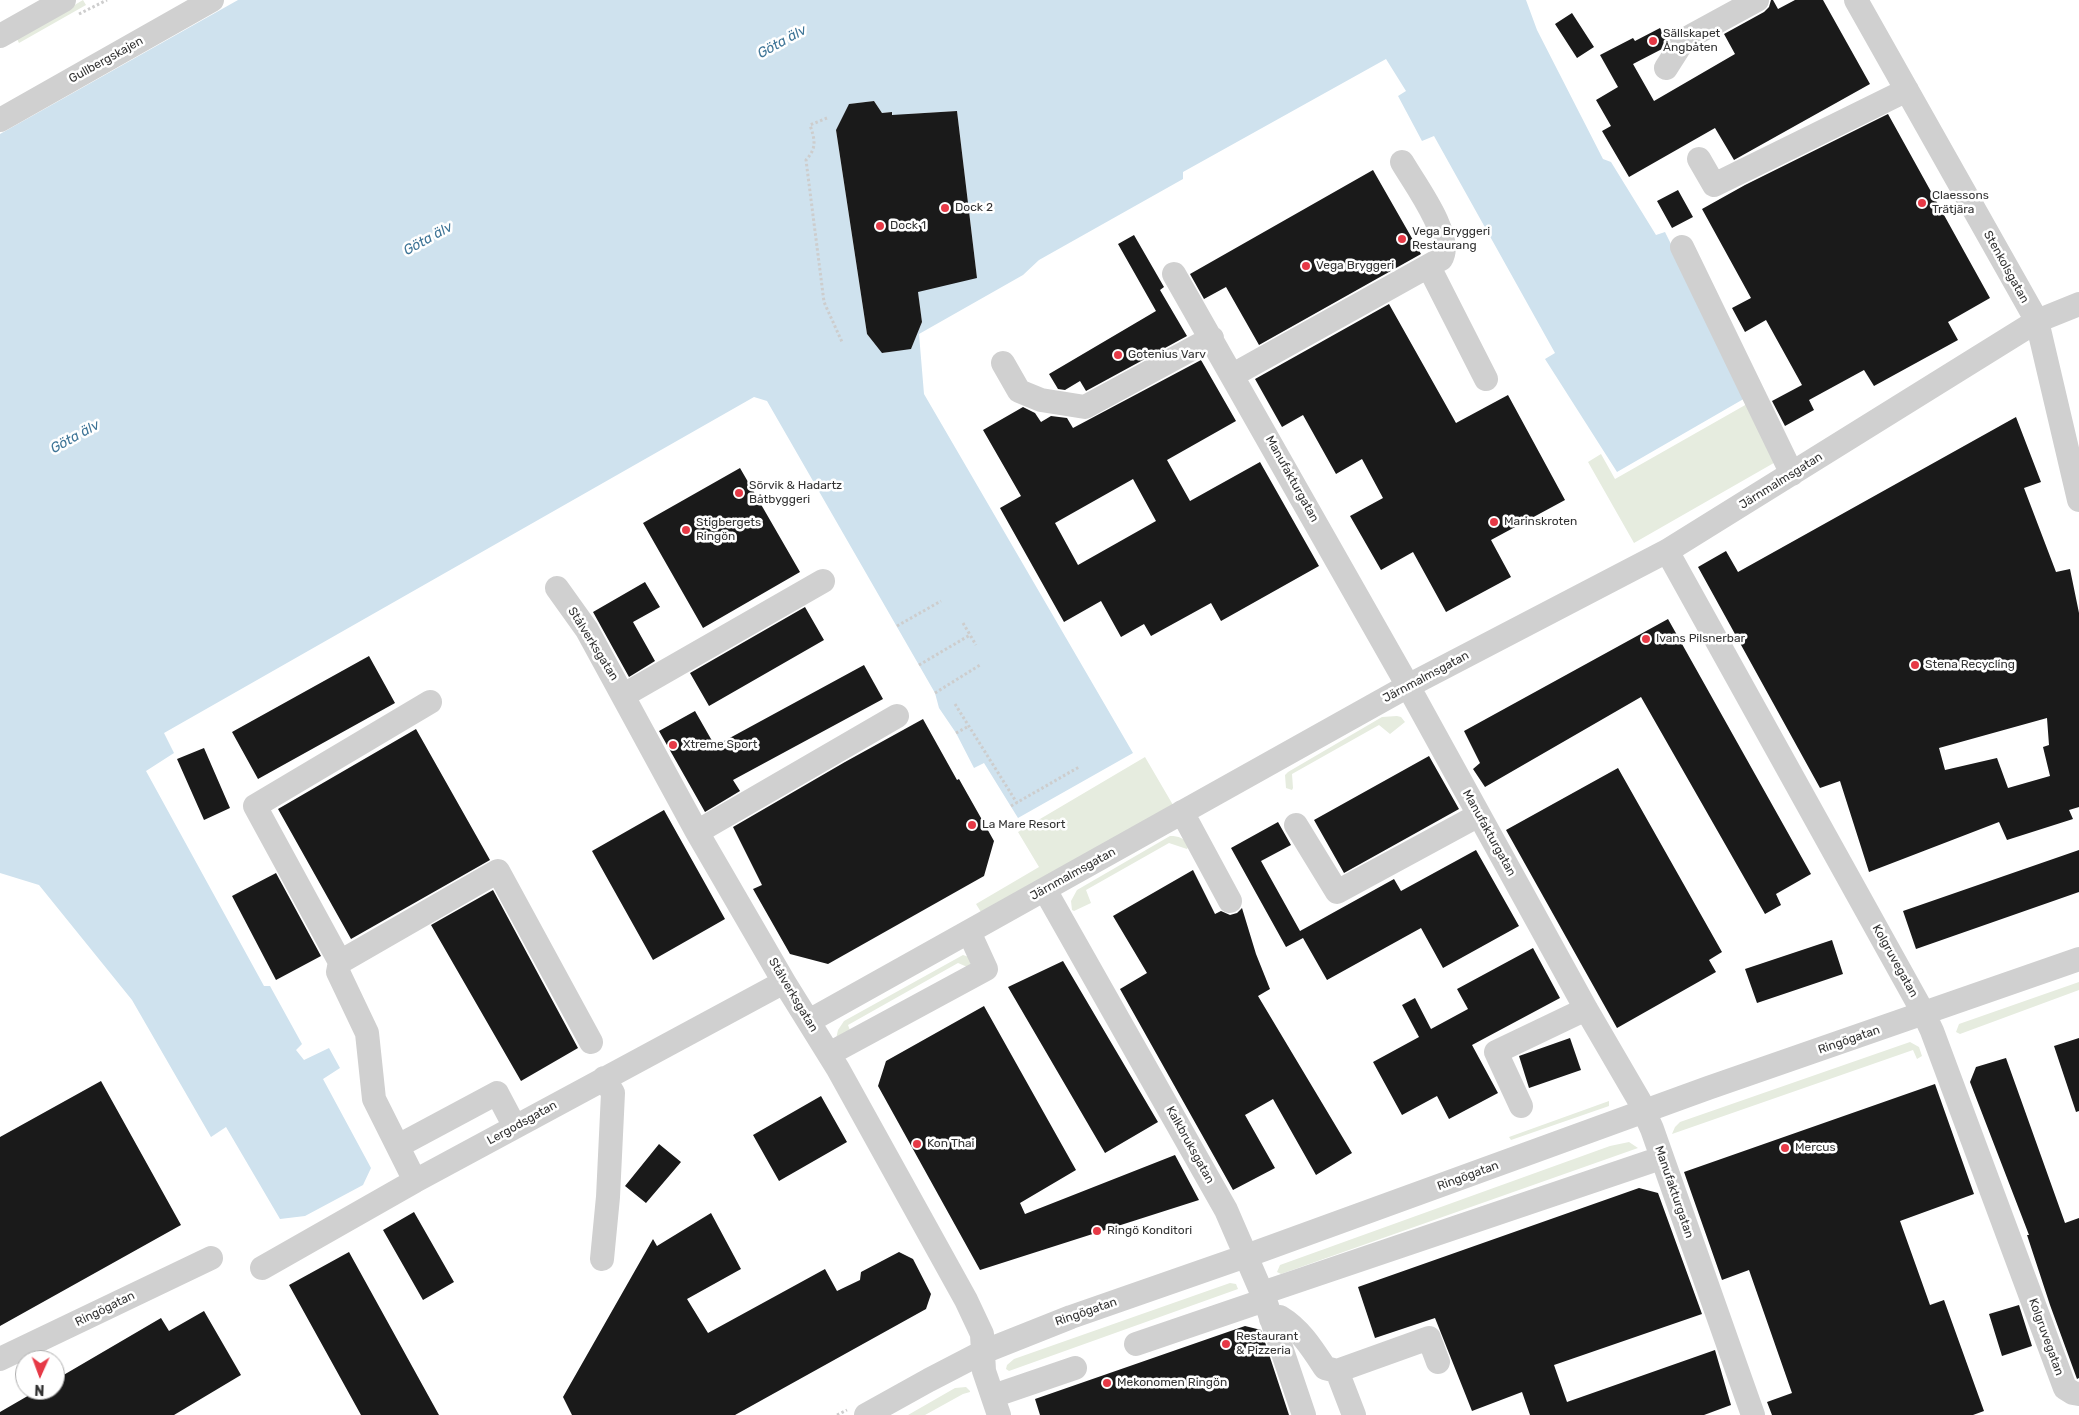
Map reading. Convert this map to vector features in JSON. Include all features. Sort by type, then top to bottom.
[{"type":"street","points":[[0,36],[64,0]]},
{"type":"street","name":"Gullbergskajen","points":[[0,120],[212,0]]},
{"type":"street","points":[[1666,68],[1680,46],[1691,36],[1757,0]]},
{"type":"street","name":"Stenkolsgatan","points":[[1856,0],[2037,321],[2079,500]]},
{"type":"street","points":[[1699,159],[1714,185],[1907,90]]},
{"type":"street","points":[[1233,375],[1441,259],[1444,254],[1442,231],[1402,162]]},
{"type":"street","points":[[1682,247],[1792,474]]},
{"type":"street","points":[[1429,267],[1486,379]]},
{"type":"street","name":"Manufakturgatan","points":[[1174,274],[1233,375],[1639,1100],[1753,1415]]},
{"type":"street","name":"Järnmalmsgatan","points":[[809,1021],[1408,686],[1667,551],[2037,321],[2079,304]]},
{"type":"street","points":[[1003,363],[1020,391],[1041,400],[1085,406],[1212,338]]},
{"type":"street","name":"Kolgruvegatan","points":[[1667,551],[1932,1030],[2065,1388],[2076,1394]]},
{"type":"street","points":[[624,695],[823,582]]},
{"type":"street","name":"Stålverksgatan","points":[[557,588],[587,630],[697,832],[784,982],[829,1054],[966,1300],[982,1334],[984,1371],[996,1405]]},
{"type":"street","points":[[415,1181],[374,1100],[367,1032],[338,972],[340,962],[255,806],[430,702]]},
{"type":"street","points":[[697,832],[897,716]]},
{"type":"street","points":[[1182,812],[1230,901]]},
{"type":"street","points":[[1296,825],[1337,892],[1479,814]]},
{"type":"street","points":[[340,962],[498,871],[590,1042]]},
{"type":"street","name":"Kalkbruksgatan","points":[[1045,890],[1226,1210],[1266,1304],[1304,1415]]},
{"type":"street","points":[[829,1054],[986,969],[968,932]]},
{"type":"street","name":"Ringögatan","points":[[866,1415],[983,1352],[1070,1317],[1246,1256],[1701,1091],[2079,959]]},
{"type":"street","name":"Lergodsgatan","points":[[262,1268],[415,1181],[784,982]]},
{"type":"street","points":[[1521,1106],[1496,1052],[1586,1008]]},
{"type":"street","points":[[602,1260],[608,1197],[613,1093],[604,1078]]},
{"type":"street","points":[[398,1146],[496,1093],[515,1127]]},
{"type":"street","points":[[1136,1344],[1266,1304],[1661,1158]]},
{"type":"street","name":"Ringögatan","points":[[0,1359],[211,1258]]},
{"type":"street","points":[[1266,1304],[1280,1317],[1292,1324],[1308,1342],[1325,1368],[1337,1372],[1429,1338],[1438,1362]]},
{"type":"street","points":[[996,1405],[1075,1368]]},
{"type":"street","points":[[1337,1372],[1354,1415]]},
{"type":"path","points":[[826,118],[810,125],[815,140],[814,152],[806,160],[824,302],[842,342]]},
{"type":"path","points":[[897,626],[942,600]]},
{"type":"path","points":[[963,623],[976,645]]},
{"type":"path","points":[[919,665],[970,635]]},
{"type":"path","points":[[935,693],[980,665]]},
{"type":"path","points":[[956,704],[1017,803]]},
{"type":"path","points":[[956,734],[969,726]]},
{"type":"path","points":[[1011,806],[1079,767]]},
{"type":"shaded area","points":[[83,0],[86,5],[19,43],[17,39]]},
{"type":"shaded area","points":[[1747,404],[1779,460],[1634,543],[1588,462],[1601,454],[1615,479]]},
{"type":"shaded area","points":[[1382,717],[1401,717],[1405,722],[1390,734],[1379,725],[1292,774],[1293,788],[1292,790],[1286,788],[1285,775],[1288,772]]},
{"type":"shaded area","points":[[1145,757],[1173,805],[984,917],[976,904],[1039,867],[1018,832]]},
{"type":"shaded area","points":[[1170,836],[1181,838],[1189,846],[1187,849],[1169,843],[1086,890],[1091,903],[1074,911],[1072,910],[1071,901],[1077,890]]},
{"type":"shaded area","points":[[963,955],[969,957],[972,969],[958,963],[848,1025],[852,1036],[836,1039],[838,1030],[844,1021]]},
{"type":"shaded area","points":[[2079,982],[2079,990],[1960,1034],[1956,1032],[1959,1024]]},
{"type":"shaded area","points":[[1910,1042],[1919,1047],[1922,1056],[1917,1059],[1913,1050],[1672,1134],[1680,1122]]},
{"type":"shaded area","points":[[1609,1101],[1609,1106],[1511,1140],[1509,1137]]},
{"type":"shaded area","points":[[1629,1142],[1638,1148],[1281,1274],[1277,1272],[1280,1265],[1610,1146]]},
{"type":"shaded area","points":[[1230,1283],[1236,1284],[1238,1289],[1009,1371],[1006,1369],[1007,1365],[1014,1359]]},
{"type":"shaded area","points":[[966,1387],[970,1392],[925,1415],[908,1415],[955,1388]]},
{"type":"water","name":"Göta älv","points":[[238,0],[1526,0],[1537,30],[1603,159],[1611,162],[1656,235],[1665,232],[1747,397],[1617,472],[1545,359],[1555,353],[1434,136],[1422,141],[1398,96],[1406,91],[1386,59],[1183,172],[1183,179],[1039,260],[1023,275],[919,334],[924,394],[1133,753],[1018,818],[984,763],[974,768],[956,733],[939,708],[935,693],[767,401],[754,397],[164,733],[174,753],[146,771],[264,986],[270,986],[302,1044],[296,1050],[304,1060],[329,1048],[340,1068],[323,1079],[371,1168],[363,1185],[305,1216],[280,1219],[226,1127],[211,1137],[132,1000],[39,885],[0,873],[0,134]],"holes":[[[874,101],[882,113],[892,112],[922,322],[911,348],[883,353],[867,334],[836,130],[850,104]],[[957,111],[977,278],[911,139],[909,114]]]},
{"type":"building","points":[[1771,0],[1773,0],[1778,9],[1795,0],[1823,0],[1870,84],[1734,160],[1715,128],[1629,177],[1602,131],[1611,126],[1596,100],[1618,87],[1600,55],[1633,38],[1635,41],[1660,28],[1667,40],[1662,49],[1633,64],[1654,101],[1735,54],[1724,34],[1764,12],[1769,7]]},
{"type":"building","points":[[1572,13],[1594,47],[1577,58],[1555,24]]},
{"type":"building","points":[[874,101],[882,113],[892,112],[892,115],[957,111],[977,278],[918,292],[922,322],[911,349],[882,353],[867,334],[836,130],[849,104]]},
{"type":"building","points":[[1888,114],[1990,298],[1948,322],[1958,340],[1874,386],[1864,370],[1809,400],[1814,410],[1785,426],[1772,401],[1802,385],[1766,320],[1745,332],[1732,308],[1751,298],[1702,209],[1745,185]]},
{"type":"building","name":"Vega Bryggeri","points":[[1373,170],[1421,254],[1259,345],[1226,287],[1204,299],[1190,274]]},
{"type":"building","points":[[1678,190],[1693,217],[1672,228],[1657,201]]},
{"type":"building","name":"Gotenius Varv","points":[[1134,235],[1164,287],[1160,290],[1187,336],[1086,391],[1080,381],[1065,390],[1058,389],[1049,374],[1156,311],[1118,244]]},
{"type":"building","points":[[1389,304],[1456,423],[1508,395],[1565,500],[1491,540],[1511,577],[1446,612],[1413,552],[1381,570],[1350,516],[1383,498],[1362,459],[1336,474],[1303,415],[1282,427],[1255,379]]},
{"type":"building","points":[[1201,360],[1236,421],[1167,460],[1190,501],[1260,462],[1319,566],[1221,621],[1211,603],[1151,636],[1144,624],[1121,637],[1101,601],[1064,622],[1000,508],[1021,496],[983,430],[1023,407],[1035,413],[1041,422],[1051,416],[1067,418],[1073,428]],"holes":[[[1133,479],[1156,521],[1078,565],[1055,523]]]},
{"type":"building","name":"Stena Recycling","points":[[2016,417],[2041,482],[2024,488],[2056,572],[2070,569],[2079,613],[2079,807],[2069,810],[2073,819],[2007,840],[1999,822],[1869,872],[1840,781],[1820,788],[1698,567],[1726,551],[1738,572]],"holes":[[[2047,718],[2049,745],[2043,747],[2050,776],[2008,788],[1997,758],[1945,770],[1939,748]]]},
{"type":"building","points":[[740,468],[800,572],[703,628],[643,523]]},
{"type":"building","points":[[645,582],[660,607],[633,622],[655,661],[629,677],[593,612]]},
{"type":"building","points":[[805,607],[824,640],[709,706],[690,673]]},
{"type":"building","points":[[1668,619],[1811,874],[1776,894],[1781,905],[1765,914],[1641,697],[1485,787],[1473,769],[1480,763],[1464,731]]},
{"type":"building","points":[[369,656],[395,703],[258,779],[232,732]]},
{"type":"building","points":[[864,665],[883,699],[733,780],[740,791],[705,812],[659,731],[695,711],[715,746]]},
{"type":"building","points":[[923,719],[994,841],[984,876],[828,964],[790,954],[753,889],[762,885],[733,827]]},
{"type":"building","points":[[416,729],[490,860],[351,939],[278,809]]},
{"type":"building","points":[[204,748],[230,808],[204,820],[177,759]]},
{"type":"building","points":[[1429,756],[1459,809],[1344,873],[1314,820]]},
{"type":"building","points":[[1618,768],[1722,952],[1709,960],[1716,972],[1617,1028],[1506,830]]},
{"type":"building","points":[[664,810],[725,919],[653,960],[592,851]]},
{"type":"building","points":[[1278,822],[1291,845],[1261,861],[1300,931],[1394,879],[1401,891],[1476,850],[1519,926],[1443,968],[1421,928],[1327,980],[1303,938],[1286,947],[1231,848]]},
{"type":"building","points":[[2079,850],[2079,892],[1916,949],[1903,911]]},
{"type":"building","points":[[1193,870],[1215,914],[1221,911],[1230,915],[1237,913],[1242,908],[1256,954],[1270,989],[1258,996],[1352,1153],[1316,1175],[1273,1099],[1245,1115],[1275,1168],[1233,1190],[1120,989],[1147,973],[1113,916]]},
{"type":"building","points":[[276,873],[321,956],[276,980],[232,896]]},
{"type":"building","points":[[493,890],[578,1048],[521,1081],[431,925]]},
{"type":"building","points":[[1832,940],[1843,974],[1757,1003],[1745,969]]},
{"type":"building","points":[[1533,948],[1560,998],[1472,1045],[1498,1093],[1449,1119],[1437,1096],[1402,1115],[1373,1062],[1419,1037],[1402,1005],[1415,998],[1431,1029],[1468,1009],[1457,989]]},
{"type":"building","points":[[1063,961],[1158,1122],[1105,1153],[1008,987]]},
{"type":"building","points":[[984,1006],[1076,1170],[1020,1203],[1025,1214],[1175,1155],[1199,1200],[980,1270],[878,1086],[886,1061]]},
{"type":"building","points":[[1570,1038],[1581,1070],[1529,1088],[1519,1056]]},
{"type":"building","points":[[2079,1038],[2079,1111],[2076,1112],[2054,1046]]},
{"type":"building","points":[[2006,1058],[2065,1223],[2079,1218],[2079,1378],[2077,1379],[2050,1305],[2027,1235],[2029,1235],[1970,1082],[1976,1067]]},
{"type":"building","points":[[101,1081],[181,1225],[0,1326],[0,1137]]},
{"type":"building","points":[[1935,1084],[1974,1194],[1900,1221],[1930,1305],[1944,1300],[1984,1411],[1973,1415],[1772,1415],[1767,1402],[1792,1393],[1749,1270],[1722,1280],[1684,1172]]},
{"type":"building","points":[[821,1096],[847,1142],[779,1181],[753,1135]]},
{"type":"building","points":[[659,1144],[681,1162],[646,1203],[625,1186]]},
{"type":"building","points":[[1639,1188],[1658,1193],[1702,1314],[1554,1365],[1567,1402],[1715,1350],[1731,1405],[1704,1415],[1530,1415],[1522,1392],[1472,1411],[1435,1318],[1375,1338],[1358,1287]]},
{"type":"building","points":[[414,1212],[454,1282],[423,1300],[383,1230]]},
{"type":"building","points":[[711,1213],[741,1269],[687,1299],[708,1333],[825,1269],[837,1291],[860,1280],[861,1272],[899,1252],[913,1259],[931,1294],[926,1309],[735,1415],[572,1415],[563,1397],[653,1239],[657,1246]]},
{"type":"building","points":[[349,1252],[439,1415],[361,1415],[289,1285]]},
{"type":"building","points":[[2019,1305],[2032,1346],[2002,1356],[1989,1314]]},
{"type":"building","points":[[204,1311],[241,1375],[174,1415],[0,1415],[0,1412],[21,1400],[65,1400],[65,1374],[161,1318],[169,1331]]},
{"type":"building","points":[[1245,1326],[1261,1330],[1289,1415],[1040,1415],[1035,1399]]},
{"type":"place","name":"Sällskapet Ångbåten","points":[[1653,41]]},
{"type":"place","name":"Claessons Trätjära","points":[[1922,203]]},
{"type":"place","name":"Dock 2","points":[[945,208]]},
{"type":"place","name":"Dock 1","points":[[880,226]]},
{"type":"place","name":"Vega Bryggeri Restaurang","points":[[1402,239]]},
{"type":"place","name":"Vega Bryggeri","points":[[1306,266]]},
{"type":"place","name":"Gotenius Varv","points":[[1118,355]]},
{"type":"place","name":"Sörvik & Hadartz Båtbyggeri","points":[[739,493]]},
{"type":"place","name":"Marinskroten","points":[[1494,522]]},
{"type":"place","name":"Stigbergets Ringön","points":[[686,530]]},
{"type":"place","name":"Ivans Pilsnerbar","points":[[1646,639]]},
{"type":"place","name":"Stena Recycling","points":[[1915,665]]},
{"type":"place","name":"Xtreme Sport","points":[[673,745]]},
{"type":"place","name":"La Mare Resort","points":[[972,825]]},
{"type":"place","name":"Kon Thai","points":[[917,1144]]},
{"type":"place","name":"Mercus","points":[[1785,1148]]},
{"type":"place","name":"Ringö Konditori","points":[[1097,1231]]},
{"type":"place","name":"Restaurant & Pizzeria","points":[[1226,1344]]},
{"type":"place","name":"Mekonomen Ringön","points":[[1107,1383]]}]
